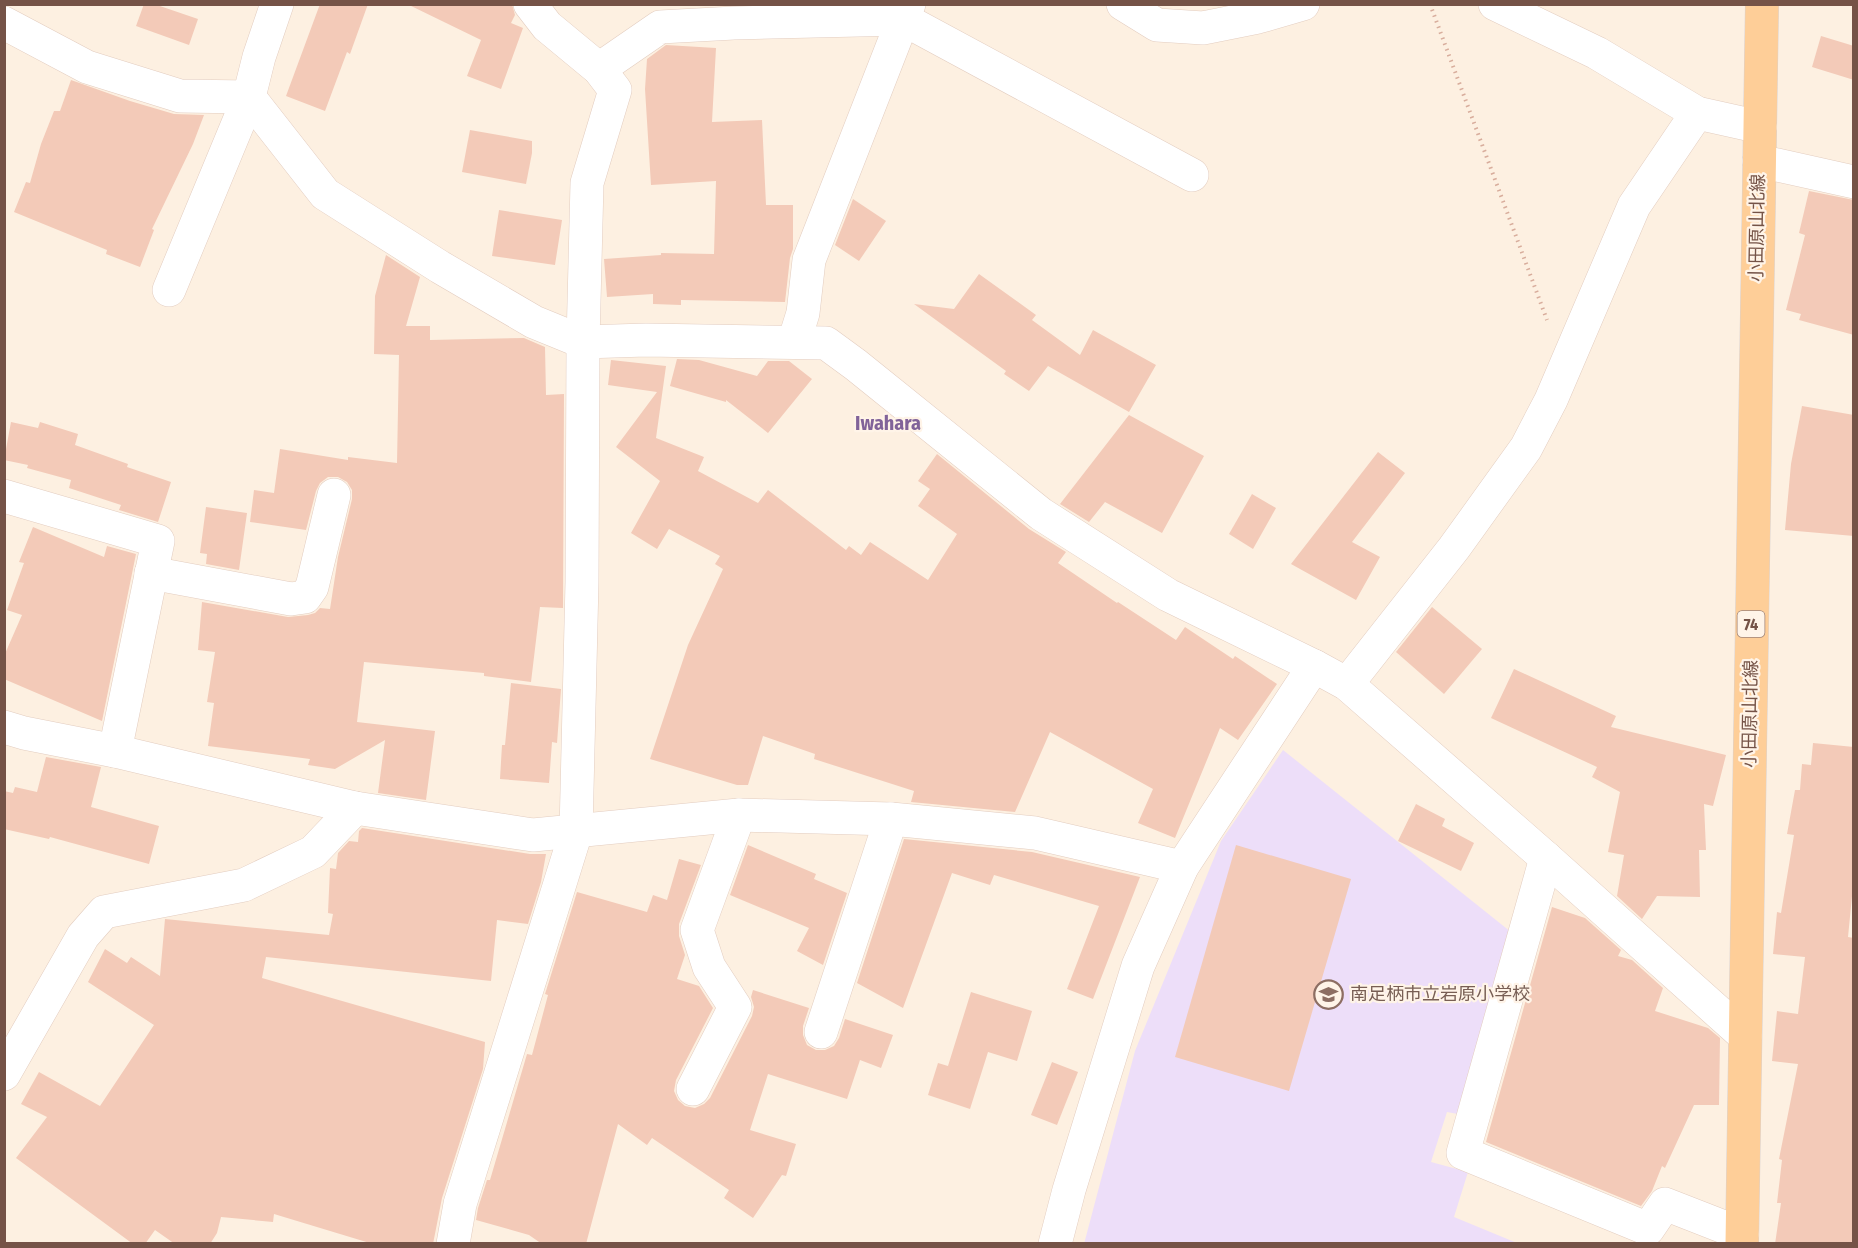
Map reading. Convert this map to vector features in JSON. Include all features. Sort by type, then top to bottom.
[{"type":"main road","name":"小田原山北線","points":[[1742,1239],[1762,4]]},
{"type":"street","points":[[169,290],[249,98],[259,57],[277,4]]},
{"type":"street","points":[[453,1244],[460,1204],[576,832],[587,183],[615,90],[600,69],[547,26],[530,4]]},
{"type":"street","points":[[1123,4],[1157,25],[1203,28],[1258,17],[1303,4]]},
{"type":"street","points":[[1495,4],[1597,53],[1697,113],[1760,127]]},
{"type":"street","points":[[600,69],[660,27],[906,12],[1192,176]]},
{"type":"street","points":[[794,342],[803,313],[809,260],[906,12]]},
{"type":"street","points":[[4,23],[87,67],[180,96],[249,98],[325,194],[440,267],[534,322],[583,342],[646,340],[826,343],[1041,514],[1168,595],[1347,684],[1745,1036]]},
{"type":"street","points":[[1347,684],[1454,548],[1526,448],[1551,400],[1634,206],[1697,113]]},
{"type":"street","points":[[1759,161],[1854,182]]},
{"type":"street","points":[[151,573],[291,599],[305,597],[312,587],[334,495]]},
{"type":"street","points":[[4,496],[158,541],[115,752]]},
{"type":"street","points":[[1055,1244],[1069,1190],[1138,966],[1182,867],[1314,666]]},
{"type":"street","points":[[4,727],[24,734],[115,752],[355,808],[533,835],[739,815],[891,819],[1035,833],[1182,867]]},
{"type":"street","points":[[4,1074],[83,936],[104,912],[244,885],[313,852],[355,808]]},
{"type":"street","points":[[693,1089],[735,1007],[709,967],[697,930],[739,815]]},
{"type":"street","points":[[821,1032],[891,819]]},
{"type":"street","points":[[1546,858],[1464,1153],[1648,1229],[1665,1204],[1742,1239]]},
{"type":"path","points":[[1430,4],[1554,339],[1566,364]]},
{"type":"shaded area","name":"南足柄市立岩原小学校","points":[[1283,750],[1516,936],[1463,1115],[1447,1112],[1431,1162],[1468,1172],[1454,1217],[1517,1243],[1084,1244],[1135,1051],[1221,841]]},
{"type":"building","points":[[144,4],[154,4],[198,19],[189,45],[136,26]]},
{"type":"building","points":[[320,4],[368,4],[350,54],[347,52],[325,111],[286,96]]},
{"type":"building","points":[[407,4],[512,4],[515,15],[511,23],[523,28],[501,89],[467,76],[481,40]]},
{"type":"building","points":[[1821,36],[1854,46],[1854,80],[1812,67]]},
{"type":"building","points":[[666,45],[716,48],[712,122],[762,120],[766,205],[793,205],[793,249],[785,302],[681,300],[681,305],[653,304],[653,294],[607,297],[604,259],[661,255],[661,253],[714,254],[716,181],[651,185],[645,89],[647,59]]},
{"type":"building","points":[[71,80],[174,114],[204,115],[193,144],[152,229],[154,230],[140,267],[106,254],[107,250],[14,212],[26,182],[30,183],[41,144],[54,111],[60,111]]},
{"type":"building","points":[[470,130],[532,141],[526,184],[462,172]]},
{"type":"building","points":[[1809,191],[1854,200],[1854,335],[1799,320],[1801,314],[1786,310],[1805,235],[1799,233]]},
{"type":"building","points":[[853,199],[886,221],[859,261],[835,245]]},
{"type":"building","points":[[499,210],[562,220],[555,265],[492,256]]},
{"type":"building","points":[[386,255],[420,277],[406,326],[430,326],[430,340],[524,338],[545,347],[546,395],[564,394],[563,608],[540,607],[531,682],[484,676],[484,673],[364,662],[357,722],[435,731],[426,800],[378,793],[385,740],[335,769],[308,765],[310,759],[208,746],[214,703],[207,702],[215,652],[198,650],[202,602],[288,617],[308,615],[320,608],[330,609],[338,557],[352,499],[352,490],[347,482],[338,477],[328,477],[320,483],[306,530],[250,522],[254,490],[274,493],[280,449],[348,460],[348,457],[397,463],[399,355],[374,354],[375,296]]},
{"type":"building","points":[[979,274],[1036,315],[1032,320],[1080,355],[1093,330],[1156,365],[1129,412],[1048,366],[1029,391],[1004,374],[1006,371],[914,304],[954,309]]},
{"type":"building","points":[[677,359],[699,360],[757,376],[768,361],[789,361],[812,379],[768,433],[726,400],[726,402],[670,386]]},
{"type":"building","points":[[611,360],[666,366],[656,438],[704,457],[698,471],[758,503],[768,490],[846,550],[849,546],[861,555],[870,542],[928,580],[957,534],[918,506],[930,489],[918,481],[937,454],[1029,529],[1066,552],[1058,563],[1117,603],[1176,640],[1185,627],[1233,659],[1235,656],[1277,684],[1238,740],[1220,728],[1175,838],[1138,823],[1153,789],[1050,732],[1015,812],[911,802],[914,791],[814,759],[815,754],[763,736],[748,785],[737,785],[650,759],[688,645],[723,569],[715,564],[720,556],[669,529],[657,549],[631,533],[660,481],[616,447],[657,392],[608,385]]},
{"type":"building","points":[[1802,406],[1854,415],[1854,536],[1785,530],[1791,464]]},
{"type":"building","points":[[1129,415],[1204,456],[1162,533],[1105,502],[1089,522],[1060,504]]},
{"type":"building","points":[[11,422],[38,428],[40,422],[78,434],[75,445],[128,464],[127,467],[171,482],[158,522],[119,510],[121,505],[69,488],[71,480],[27,468],[28,465],[4,460]]},
{"type":"building","points":[[1378,452],[1405,473],[1352,542],[1380,557],[1356,600],[1291,564]]},
{"type":"building","points":[[1252,494],[1276,508],[1253,549],[1229,534]]},
{"type":"building","points":[[206,507],[247,513],[239,570],[206,564],[207,554],[200,553]]},
{"type":"building","points":[[33,527],[104,557],[107,546],[136,554],[102,721],[4,679],[4,656],[22,615],[7,610],[24,563],[19,562]]},
{"type":"building","points":[[1432,607],[1482,649],[1444,694],[1396,652]]},
{"type":"building","points":[[1514,669],[1616,716],[1611,727],[1726,755],[1713,806],[1704,804],[1706,850],[1699,850],[1700,897],[1657,896],[1642,919],[1617,896],[1624,855],[1608,852],[1620,792],[1592,777],[1597,767],[1491,718]]},
{"type":"building","points":[[511,683],[561,689],[557,743],[552,742],[549,783],[500,779],[502,745],[505,745]]},
{"type":"building","points":[[1813,743],[1854,747],[1854,876],[1848,937],[1854,938],[1854,1244],[1775,1244],[1781,1203],[1777,1203],[1782,1160],[1779,1159],[1798,1064],[1772,1061],[1777,1011],[1798,1014],[1805,957],[1773,954],[1777,912],[1781,913],[1794,835],[1787,834],[1795,790],[1800,790],[1802,764],[1811,765]]},
{"type":"building","points":[[46,757],[101,767],[91,807],[159,826],[149,864],[50,837],[49,839],[4,829],[4,791],[13,793],[15,787],[37,792]]},
{"type":"building","points":[[1416,804],[1445,819],[1442,826],[1474,843],[1461,871],[1398,841]]},
{"type":"building","points":[[362,828],[530,854],[546,854],[541,882],[528,924],[497,920],[491,981],[266,957],[262,978],[485,1042],[483,1069],[442,1198],[433,1244],[373,1244],[274,1214],[273,1222],[221,1217],[217,1233],[210,1244],[175,1244],[155,1230],[145,1244],[133,1244],[16,1158],[47,1117],[21,1104],[39,1072],[100,1106],[154,1025],[88,982],[105,949],[127,963],[131,957],[160,976],[165,919],[329,935],[333,914],[328,913],[330,868],[336,869],[338,853],[349,841],[358,842],[359,831]]},
{"type":"building","points":[[904,839],[1032,852],[1140,877],[1093,999],[1067,989],[1099,906],[994,875],[990,885],[952,873],[903,1008],[857,983]]},
{"type":"building","points":[[748,845],[816,874],[814,879],[847,893],[823,965],[797,951],[809,928],[730,895]]},
{"type":"building","points":[[1236,845],[1351,879],[1289,1091],[1175,1057]]},
{"type":"building","points":[[679,859],[701,865],[679,924],[679,936],[685,955],[677,979],[699,986],[713,1008],[676,1080],[674,1091],[678,1100],[685,1106],[695,1108],[710,1098],[752,1016],[753,990],[809,1008],[803,1026],[803,1035],[807,1045],[816,1050],[825,1050],[834,1046],[845,1019],[893,1035],[881,1068],[860,1060],[847,1099],[768,1074],[750,1130],[796,1144],[786,1176],[782,1175],[753,1218],[724,1198],[729,1190],[652,1138],[647,1145],[618,1124],[586,1244],[542,1244],[529,1235],[476,1220],[527,1054],[532,1055],[548,995],[545,994],[577,892],[647,912],[653,895],[667,900]]},
{"type":"building","points":[[1552,907],[1585,918],[1621,950],[1618,956],[1632,960],[1663,988],[1655,1011],[1708,1028],[1720,1038],[1719,1105],[1694,1105],[1665,1168],[1662,1166],[1652,1191],[1641,1206],[1486,1142]]},
{"type":"building","points":[[971,992],[1032,1011],[1017,1061],[988,1052],[970,1109],[928,1095],[938,1063],[948,1066]]},
{"type":"building","points":[[1052,1062],[1078,1072],[1057,1125],[1031,1115]]},
{"type":"place","name":"南足柄市立岩原小学校","points":[[1329,994]]},
{"type":"district","name":"Iwahara","points":[[888,423]]}]
